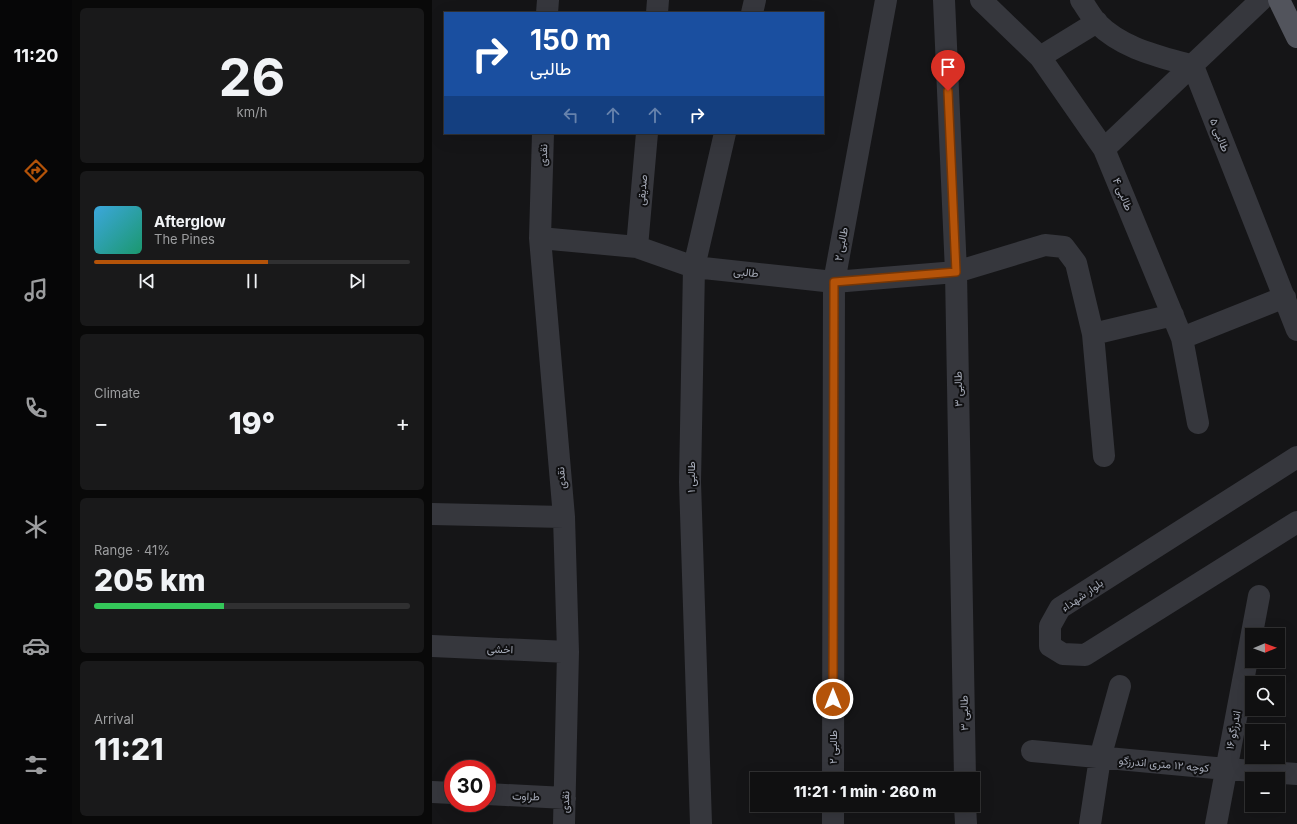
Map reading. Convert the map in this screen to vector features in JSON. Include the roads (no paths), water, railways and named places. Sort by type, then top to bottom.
[{"type":"main road","points":[[1279,0],[1297,37]]},
{"type":"street","points":[[547,12],[548,0]]},
{"type":"street","points":[[657,12],[658,0]]},
{"type":"street","points":[[752,12],[755,0]]},
{"type":"street","name":"طالبی ۲","points":[[833,772],[834,282],[886,0]]},
{"type":"street","name":"طالبی ۳","points":[[944,0],[956,272],[965,772]]},
{"type":"street","name":"طالبی ۴","points":[[981,0],[1040,57],[1104,149],[1182,338],[1198,423]]},
{"type":"street","points":[[1081,0],[1097,22],[1122,43],[1151,54],[1193,66]]},
{"type":"street","points":[[1104,149],[1261,0]]},
{"type":"street","points":[[1040,57],[1097,22]]},
{"type":"street","name":"طالبی ۵","points":[[1193,66],[1297,330]]},
{"type":"street","name":"نقدی","points":[[543,134],[540,238],[564,517],[568,652],[564,824]]},
{"type":"street","name":"صدیقی","points":[[637,247],[647,134]]},
{"type":"street","name":"طالبی ۱","points":[[701,824],[690,482],[694,267],[725,134]]},
{"type":"street","name":"طالبی","points":[[540,238],[637,247],[694,267],[834,282],[956,272],[1045,246],[1064,247],[1076,263],[1093,334]]},
{"type":"street","points":[[1182,338],[1285,297]]},
{"type":"street","points":[[1104,456],[1093,334],[1173,315]]},
{"type":"street","name":"بلوار شهداء","points":[[1297,457],[1060,608],[1050,626],[1050,646],[1063,654],[1085,655],[1297,522]]},
{"type":"street","points":[[432,514],[564,517]]},
{"type":"street","name":"اندرزگو ۱۶","points":[[1216,824],[1259,596]]},
{"type":"street","name":"اخشی","points":[[432,646],[568,652]]},
{"type":"street","points":[[1090,824],[1100,758],[1120,686]]},
{"type":"street","name":"کوچه ۱۲ متری اندرزگو","points":[[1032,751],[1297,774]]},
{"type":"street","points":[[432,792],[444,793]]},
{"type":"street","name":"طراوت","points":[[496,794],[565,798]]},
{"type":"street","points":[[833,812],[833,824]]},
{"type":"street","points":[[965,812],[966,824]]}]
